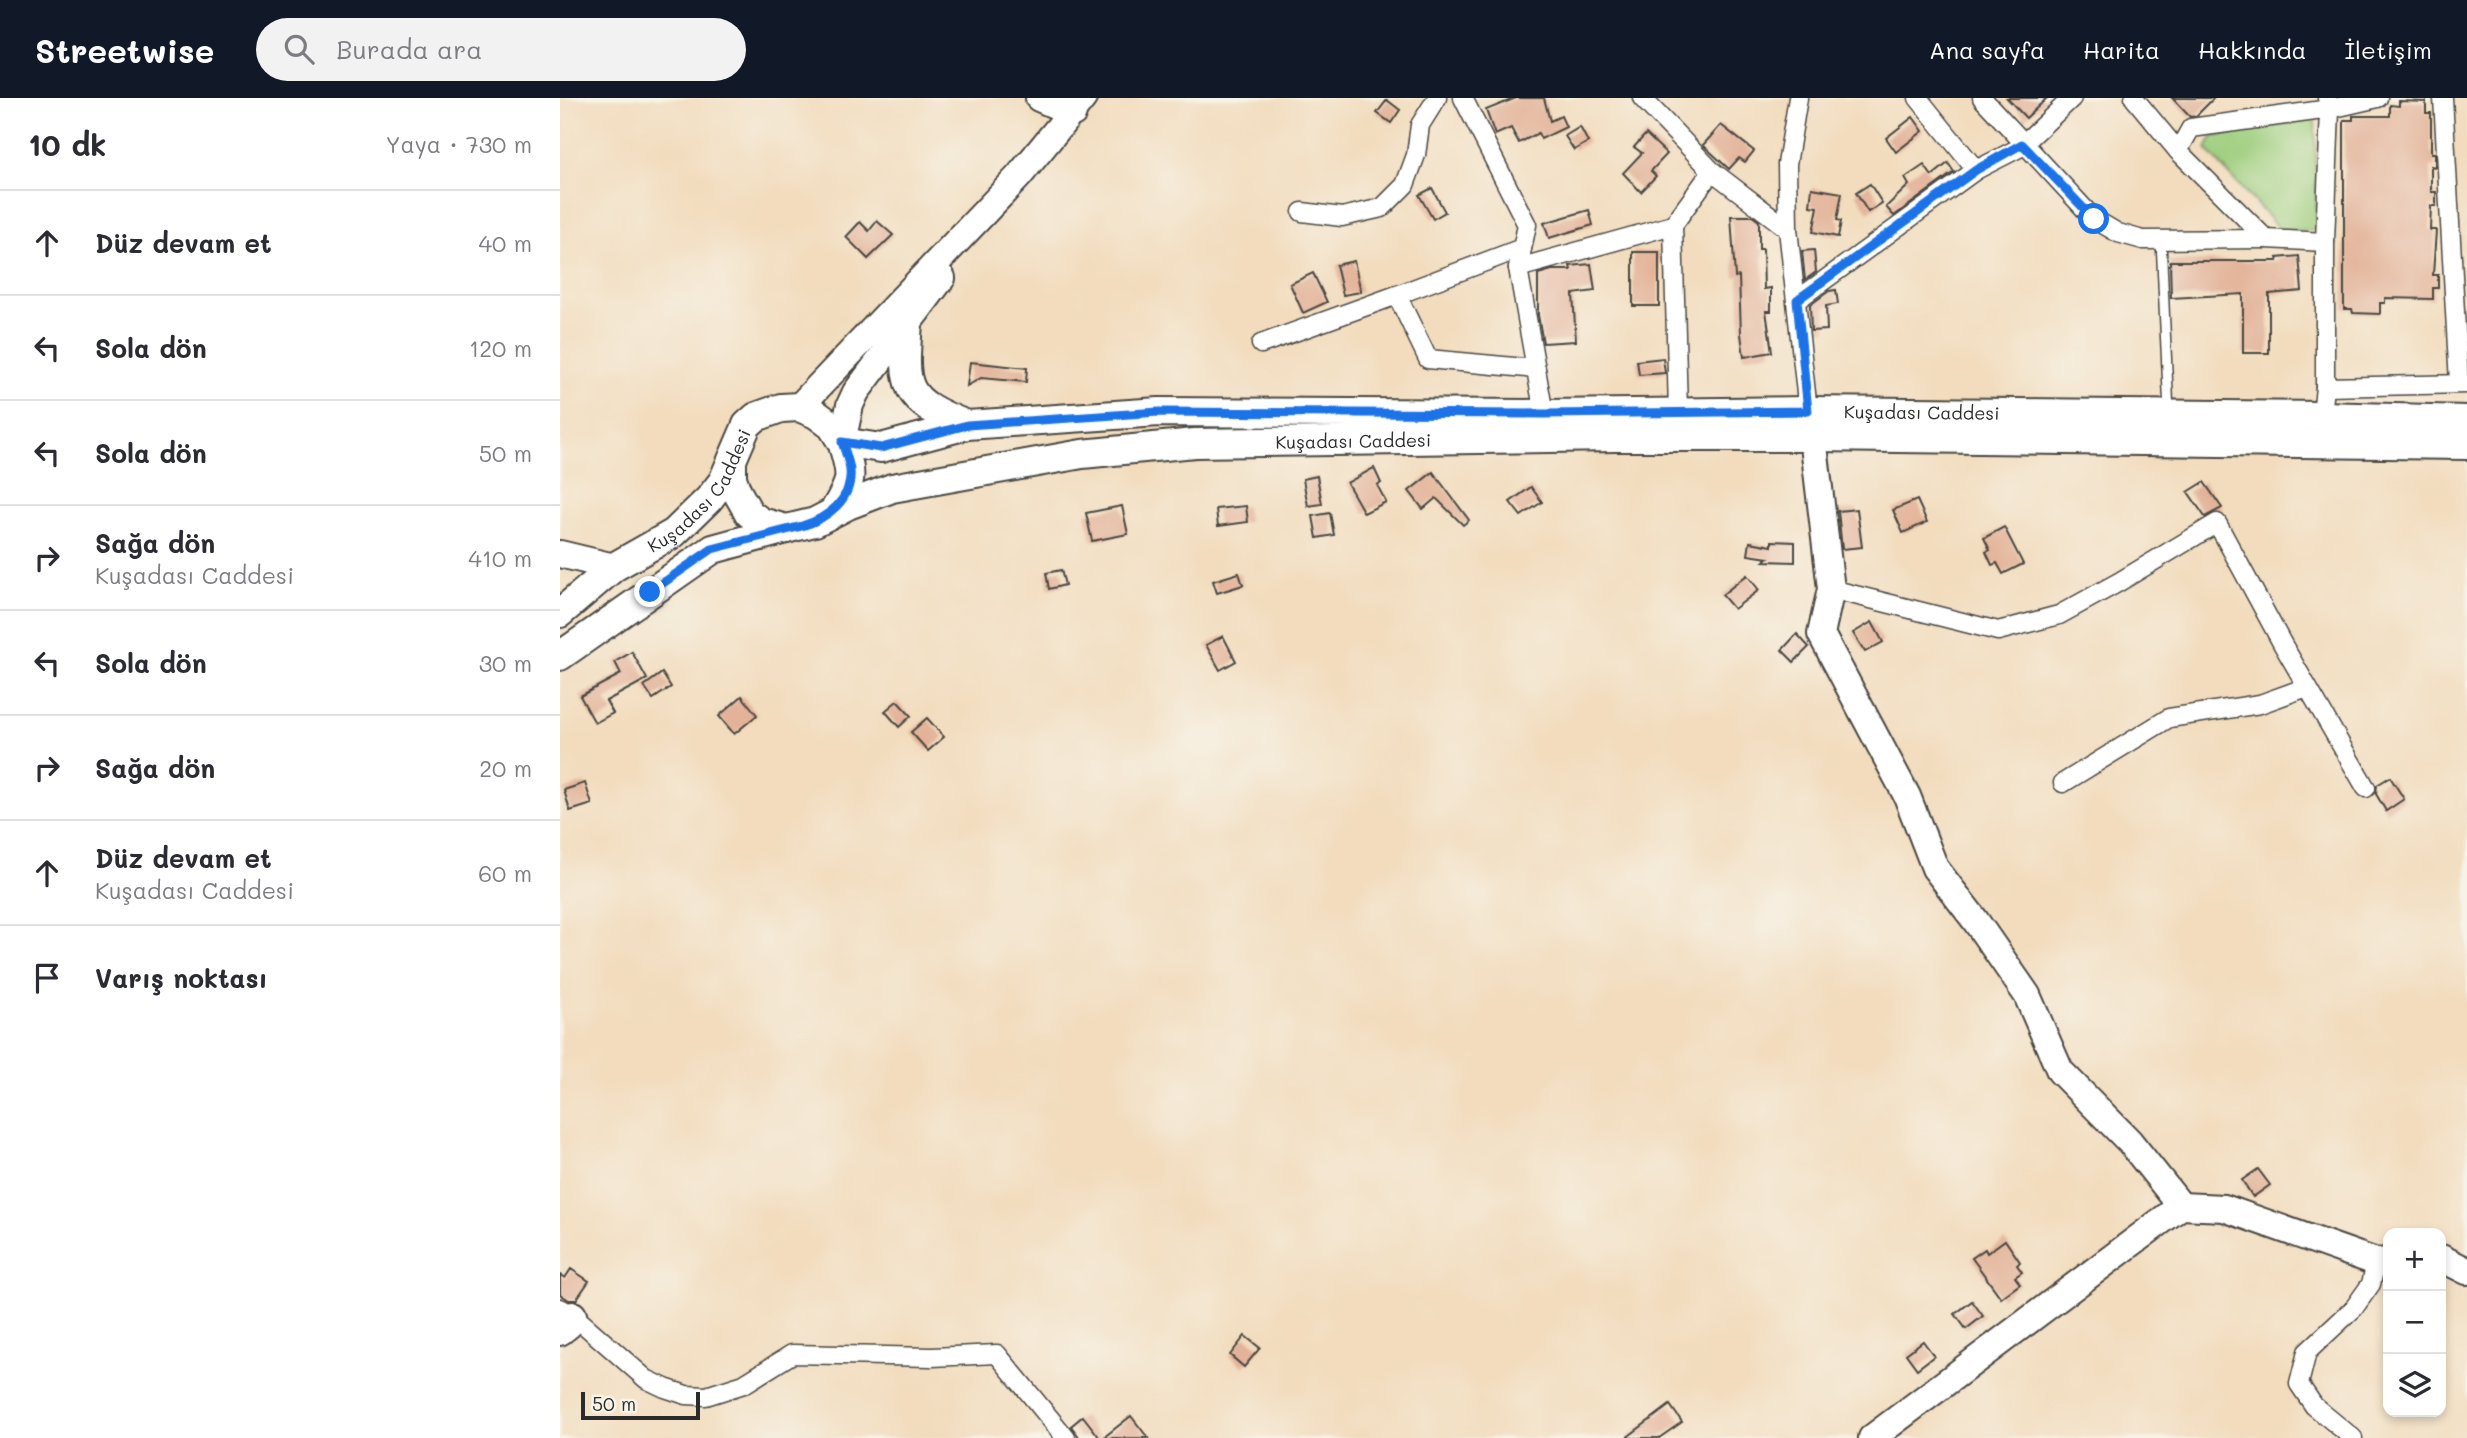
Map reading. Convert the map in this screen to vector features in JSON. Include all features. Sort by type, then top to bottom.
[{"type":"main road","points":[[908,323],[906,378],[913,392],[936,413],[967,425]]},
{"type":"main road","points":[[560,656],[712,549],[815,522],[834,511],[851,480],[842,442],[832,426],[816,414],[799,407]]},
{"type":"main road","name":"Kuşadası Caddesi","points":[[560,613],[614,568],[674,533],[709,499],[723,481],[747,425],[768,411],[799,407]]},
{"type":"main road","name":"Kuşadası Caddesi","points":[[842,442],[881,448],[967,425],[1159,412],[1544,414],[1678,411],[1810,424],[2467,444]]},
{"type":"main road","name":"Kuşadası Caddesi","points":[[834,511],[892,488],[1082,454],[1195,443],[1629,437],[1810,424],[2169,414],[2467,420]]},
{"type":"main road","points":[[732,463],[732,478],[749,513],[761,522],[786,529]]},
{"type":"street","points":[[799,407],[1018,176],[1078,106],[1039,98]]},
{"type":"street","points":[[1302,212],[1342,217],[1382,208],[1405,185],[1416,155],[1420,125],[1437,98]]},
{"type":"street","points":[[1463,98],[1527,225],[1518,268],[1544,414]]},
{"type":"street","points":[[1642,98],[1712,171],[1788,229]]},
{"type":"street","points":[[1798,98],[1787,164],[1788,229],[1831,589],[1821,634],[1907,796],[1935,868],[2027,995],[2060,1070],[2130,1142],[2181,1206]]},
{"type":"street","points":[[1918,98],[1976,170]]},
{"type":"street","points":[[1982,98],[2094,219],[2118,233],[2143,240],[2266,239],[2325,242]]},
{"type":"street","points":[[1797,300],[1976,170],[2022,144],[2072,98]]},
{"type":"street","points":[[2134,98],[2178,151],[2266,239]]},
{"type":"street","points":[[2178,151],[2191,128],[2328,103],[2378,98]]},
{"type":"street","points":[[2325,387],[2463,384],[2443,98]]},
{"type":"street","points":[[2322,416],[2325,387],[2328,103]]},
{"type":"street","points":[[1678,411],[1673,225],[1712,171]]},
{"type":"street","points":[[842,442],[849,405],[856,392],[1018,176]]},
{"type":"street","points":[[1518,268],[1673,225]]},
{"type":"street","points":[[1261,344],[1522,248]]},
{"type":"street","points":[[1396,295],[1428,359],[1536,369]]},
{"type":"street","points":[[1831,589],[1998,631],[2059,615],[2217,523],[2365,788]]},
{"type":"street","points":[[560,554],[614,568]]},
{"type":"street","points":[[2063,783],[2169,718],[2260,704],[2307,687]]},
{"type":"street","points":[[1872,1438],[2181,1206],[2224,1208],[2382,1262],[2354,1308],[2307,1352],[2298,1384],[2314,1406],[2353,1438]]},
{"type":"street","points":[[2446,1260],[2467,1271]]},
{"type":"street","points":[[564,1318],[646,1379],[686,1395],[706,1396],[744,1384],[792,1354],[932,1357],[997,1354],[1066,1438]]},
{"type":"lane","points":[[2161,240],[2169,414]]},
{"type":"green space","points":[[2315,118],[2316,230],[2281,231],[2206,149],[2212,137]]},
{"type":"building","points":[[1516,98],[1544,98],[1550,121],[1561,116],[1566,127],[1541,139],[1538,133],[1519,143],[1511,128],[1495,135],[1486,110]]},
{"type":"building","points":[[2007,98],[2047,98],[2026,118]]},
{"type":"building","points":[[2172,98],[2214,98],[2196,116],[2190,117]]},
{"type":"building","points":[[1387,100],[1400,110],[1391,123],[1377,113]]},
{"type":"building","points":[[2399,101],[2426,102],[2426,113],[2431,113],[2431,153],[2435,153],[2435,167],[2431,166],[2431,192],[2436,192],[2436,206],[2431,206],[2430,230],[2436,230],[2433,275],[2438,275],[2438,288],[2433,288],[2433,299],[2385,298],[2385,303],[2380,303],[2380,314],[2353,313],[2352,309],[2344,309],[2344,120],[2353,120],[2353,116],[2390,116],[2390,105],[2399,106]]},
{"type":"building","points":[[1913,117],[1923,131],[1896,152],[1886,138]]},
{"type":"building","points":[[1721,125],[1754,151],[1745,162],[1739,158],[1729,169],[1703,145]]},
{"type":"building","points":[[1580,127],[1588,142],[1574,150],[1565,136]]},
{"type":"building","points":[[1646,134],[1667,154],[1651,171],[1656,176],[1641,192],[1623,173],[1642,153],[1634,147]]},
{"type":"building","points":[[1948,163],[1954,172],[1894,216],[1886,207],[1909,185],[1905,178],[1924,165],[1932,176]]},
{"type":"building","points":[[1870,184],[1882,203],[1868,212],[1856,193]]},
{"type":"building","points":[[1432,188],[1445,212],[1433,219],[1419,195]]},
{"type":"building","points":[[1812,188],[1842,193],[1837,220],[1841,221],[1838,237],[1813,232],[1818,207],[1810,206]]},
{"type":"building","points":[[1589,210],[1593,225],[1549,238],[1544,223]]},
{"type":"building","points":[[1731,216],[1752,216],[1759,221],[1764,289],[1771,288],[1771,311],[1766,311],[1772,352],[1744,357],[1739,276],[1735,277]]},
{"type":"building","points":[[877,221],[893,235],[868,259],[846,237],[860,222],[869,231]]},
{"type":"building","points":[[1814,250],[1816,272],[1805,280],[1802,251]]},
{"type":"building","points":[[1633,252],[1659,252],[1659,306],[1633,306]]},
{"type":"building","points":[[2299,256],[2302,291],[2269,294],[2269,353],[2243,353],[2243,294],[2171,298],[2170,261],[2278,261],[2277,258]]},
{"type":"building","points":[[1354,261],[1361,292],[1343,295],[1336,265]]},
{"type":"building","points":[[1591,264],[1595,291],[1573,294],[1576,341],[1543,343],[1538,315],[1538,274],[1552,270],[1571,270],[1570,266]]},
{"type":"building","points":[[1313,273],[1327,302],[1303,313],[1290,284]]},
{"type":"building","points":[[1836,290],[1838,304],[1826,306],[1827,330],[1811,331],[1810,305],[1829,291]]},
{"type":"building","points":[[1663,358],[1665,373],[1639,375],[1637,361]]},
{"type":"building","points":[[970,362],[1027,368],[1026,382],[981,378],[967,386]]},
{"type":"building","points":[[1374,468],[1381,483],[1377,485],[1386,502],[1364,513],[1347,483]]},
{"type":"building","points":[[1433,472],[1469,520],[1463,525],[1436,498],[1423,509],[1409,491]]},
{"type":"building","points":[[1317,476],[1322,504],[1308,506],[1303,479]]},
{"type":"building","points":[[2204,482],[2222,508],[2205,517],[2188,492]]},
{"type":"building","points":[[1531,487],[1542,502],[1521,516],[1510,502]]},
{"type":"building","points":[[1917,500],[1927,522],[1903,533],[1893,510]]},
{"type":"building","points":[[1122,506],[1128,534],[1092,541],[1086,513]]},
{"type":"building","points":[[1246,506],[1248,522],[1218,526],[1216,509]]},
{"type":"building","points":[[1857,509],[1862,547],[1842,549],[1838,511]]},
{"type":"building","points":[[1330,513],[1334,535],[1317,538],[1313,516]]},
{"type":"building","points":[[2004,527],[2023,564],[2003,574],[1997,563],[1992,565],[1986,552],[1990,550],[1984,538]]},
{"type":"building","points":[[1772,541],[1795,542],[1795,562],[1764,561],[1768,558],[1748,555],[1750,542],[1772,546]]},
{"type":"building","points":[[1061,570],[1065,585],[1049,589],[1046,573]]},
{"type":"building","points":[[1239,573],[1243,585],[1217,593],[1213,581]]},
{"type":"building","points":[[1747,575],[1759,590],[1734,609],[1722,595]]},
{"type":"building","points":[[1872,622],[1883,642],[1865,652],[1853,633]]},
{"type":"building","points":[[1797,634],[1809,647],[1794,662],[1782,650]]},
{"type":"building","points":[[1223,636],[1236,661],[1220,670],[1206,645]]},
{"type":"building","points":[[632,652],[647,679],[606,701],[613,713],[595,723],[580,696],[621,674],[615,662]]},
{"type":"building","points":[[662,673],[671,687],[653,699],[644,686]]},
{"type":"building","points":[[742,696],[757,715],[734,734],[719,716]]},
{"type":"building","points":[[897,701],[911,716],[899,727],[885,711]]},
{"type":"building","points":[[927,718],[944,737],[928,751],[911,732]]},
{"type":"building","points":[[2390,777],[2404,799],[2386,811],[2376,794],[2377,785]]},
{"type":"building","points":[[585,783],[592,804],[570,811],[564,790]]},
{"type":"building","points":[[2258,1169],[2270,1185],[2253,1197],[2242,1180]]},
{"type":"building","points":[[2005,1240],[2020,1262],[2017,1265],[2022,1272],[2015,1277],[2020,1284],[2001,1298],[1972,1258],[1985,1249],[1987,1253]]},
{"type":"building","points":[[571,1269],[589,1281],[576,1300],[569,1300],[560,1294],[560,1275],[565,1278]]},
{"type":"building","points":[[1972,1301],[1983,1316],[1966,1329],[1955,1314]]},
{"type":"building","points":[[1245,1336],[1260,1348],[1244,1367],[1230,1355]]},
{"type":"building","points":[[1923,1341],[1934,1356],[1917,1369],[1906,1354]]},
{"type":"building","points":[[1670,1405],[1682,1422],[1659,1438],[1626,1438]]},
{"type":"building","points":[[1083,1416],[1100,1438],[1080,1438],[1071,1426]]},
{"type":"building","points":[[1131,1416],[1148,1438],[1103,1438]]},
{"type":"route","points":[[650,592],[712,549],[815,522],[834,511],[851,480],[842,442],[881,448],[967,425],[1159,412],[1544,414],[1808,411],[1797,300],[1976,170],[2022,144],[2094,219]]}]
